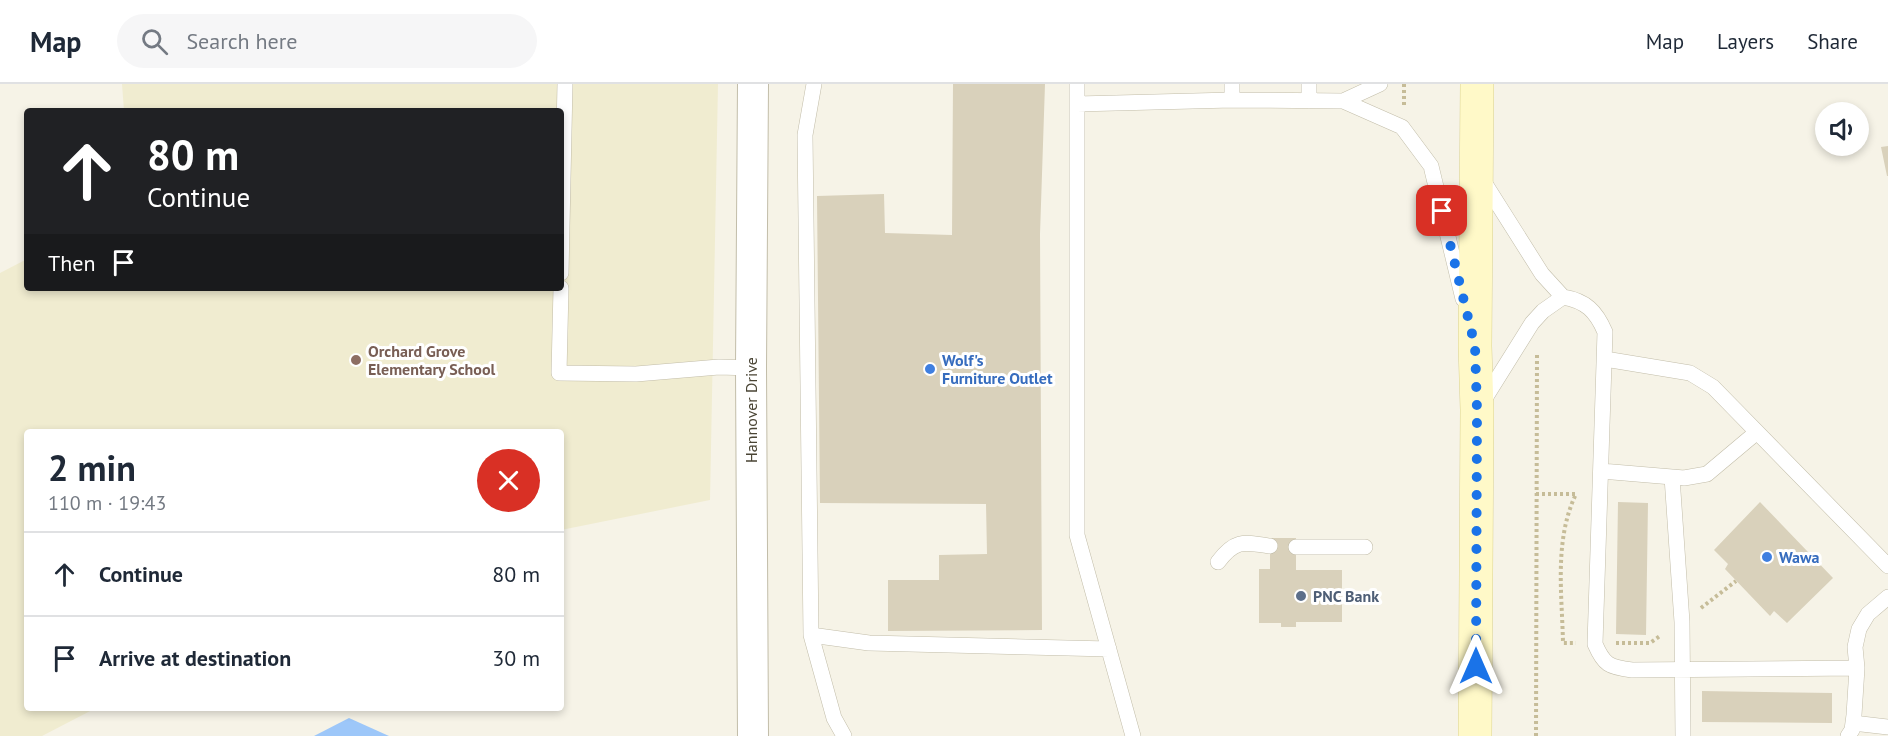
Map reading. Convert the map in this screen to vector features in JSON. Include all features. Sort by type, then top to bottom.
[{"type":"main road","points":[[1475,736],[1478,84]]},
{"type":"street","name":"Hannover Drive","points":[[753,84],[751,368],[753,736]]},
{"type":"lane","points":[[564,131],[565,84]]},
{"type":"lane","points":[[814,84],[805,135],[810,635],[834,718],[844,736]]},
{"type":"lane","points":[[1077,84],[1077,535],[1133,736]]},
{"type":"lane","points":[[1309,84],[1309,100]]},
{"type":"lane","points":[[1343,101],[1380,84]]},
{"type":"lane","points":[[1077,104],[1232,92],[1343,101],[1402,127],[1431,166],[1475,346]]},
{"type":"lane","points":[[1477,171],[1542,274],[1563,297]]},
{"type":"lane","points":[[561,291],[559,373],[636,374],[719,367],[751,368]]},
{"type":"lane","points":[[1477,410],[1532,323],[1543,311],[1563,297],[1573,298],[1592,309],[1600,319],[1605,332],[1595,644],[1601,659],[1613,668],[1632,670],[1857,668]]},
{"type":"lane","points":[[1605,360],[1690,374],[1713,387],[1888,566]]},
{"type":"lane","points":[[1601,471],[1684,478],[1707,474],[1757,432]]},
{"type":"lane","points":[[1672,477],[1682,622],[1683,736]]},
{"type":"lane","points":[[1218,562],[1226,551],[1239,543],[1270,546]]},
{"type":"lane","points":[[1296,547],[1365,547]]},
{"type":"lane","points":[[1888,597],[1868,614],[1859,629],[1855,647],[1857,668],[1850,729],[1888,727]]},
{"type":"lane","points":[[810,635],[869,643],[1109,649]]},
{"type":"path","points":[[1404,84],[1404,112]]},
{"type":"path","points":[[1536,349],[1536,736]]},
{"type":"shaded area","name":"Orchard Grove Elementary School","points":[[122,84],[718,84],[710,500],[564,529],[564,429],[24,429],[24,711],[90,711],[42,736],[0,736],[0,273],[24,261],[24,291],[564,291],[564,108],[124,108]]},
{"type":"water","points":[[349,718],[389,736],[314,736]]},
{"type":"building","name":"Wolf's Furniture Outlet","points":[[953,84],[1045,84],[1040,234],[1042,630],[888,631],[888,580],[939,580],[939,555],[987,554],[986,504],[820,503],[817,196],[884,194],[885,233],[952,235]]},
{"type":"building","points":[[1888,146],[1888,176],[1887,176],[1881,147]]},
{"type":"building","points":[[1618,502],[1648,503],[1646,635],[1616,634]]},
{"type":"building","name":"Wawa","points":[[1760,502],[1833,578],[1787,623],[1774,611],[1770,616],[1725,569],[1728,564],[1714,550]]},
{"type":"building","name":"PNC Bank","points":[[1270,538],[1296,538],[1296,570],[1342,570],[1342,622],[1296,622],[1296,627],[1281,627],[1281,623],[1259,623],[1259,569],[1270,569]]},
{"type":"building","points":[[1702,691],[1832,693],[1832,723],[1702,722]]},
{"type":"place","name":"Orchard Grove Elementary School","points":[[356,360]]},
{"type":"place","name":"Wolf's Furniture Outlet","points":[[930,369]]},
{"type":"place","name":"Wawa","points":[[1767,557]]},
{"type":"place","name":"PNC Bank","points":[[1301,596]]},
{"type":"route","points":[[1442,211],[1475,346],[1476,666]]}]
